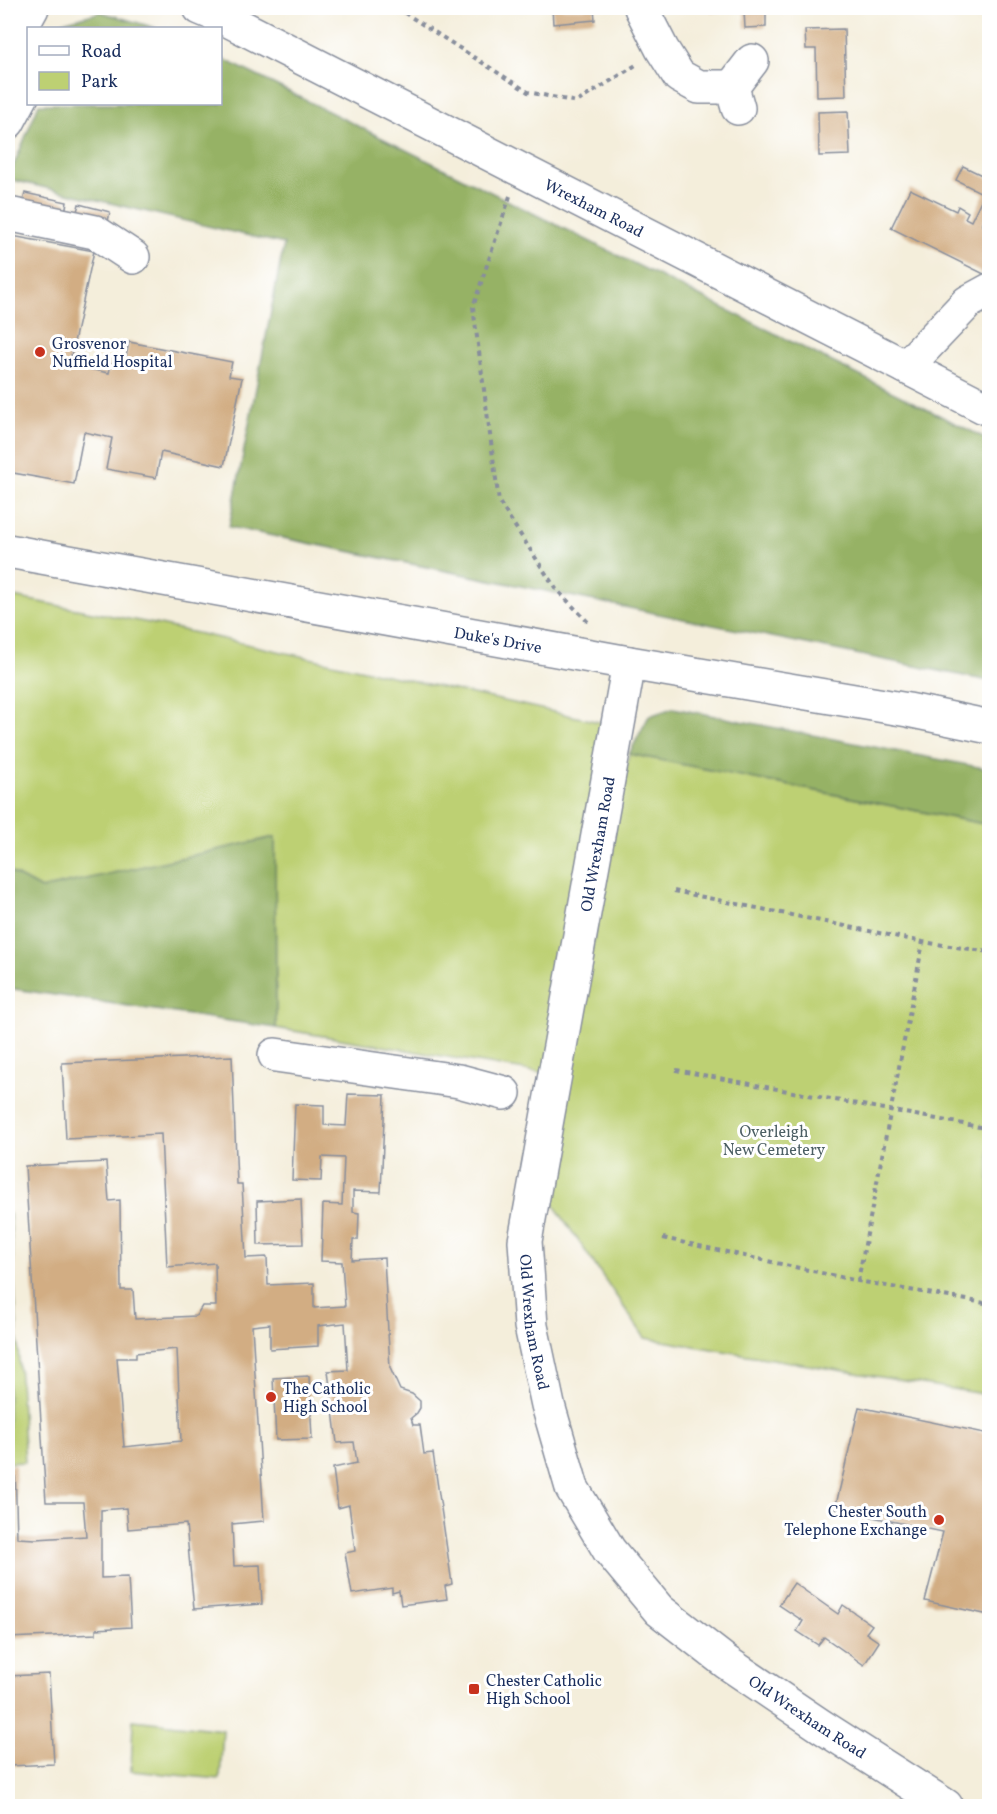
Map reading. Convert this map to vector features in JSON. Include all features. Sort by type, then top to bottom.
[{"type":"main road","name":"Wrexham Road","points":[[200,8],[226,19],[519,168],[990,410]]},
{"type":"main road","points":[[641,8],[679,76],[699,87],[735,98],[752,61]]},
{"type":"main road","points":[[8,122],[23,94],[20,22]]},
{"type":"main road","points":[[8,214],[95,232],[133,257]]},
{"type":"main road","points":[[906,367],[968,302],[990,291]]},
{"type":"main road","name":"Duke's Drive","points":[[8,551],[629,663],[908,710],[990,727]]},
{"type":"main road","name":"Old Wrexham Road","points":[[629,663],[525,1241],[531,1326],[548,1405],[572,1488],[609,1550],[659,1610],[726,1662],[946,1806]]},
{"type":"main road","points":[[275,1055],[459,1081],[504,1093]]},
{"type":"path","points":[[397,8],[528,92],[577,102],[662,49]]},
{"type":"path","points":[[519,168],[473,307],[499,502],[556,589],[596,630]]},
{"type":"path","points":[[674,891],[923,942],[990,952]]},
{"type":"path","points":[[858,1281],[923,942]]},
{"type":"path","points":[[676,1070],[990,1129]]},
{"type":"path","points":[[663,1238],[858,1281],[990,1304]]},
{"type":"green space","points":[[101,12],[153,27],[51,27],[51,25]]},
{"type":"green space","points":[[222,58],[989,440],[989,681],[229,527],[284,244],[8,179],[39,105],[222,105]]},
{"type":"green space","points":[[8,596],[160,625],[604,723],[548,1074],[276,1028],[275,837],[41,889],[8,871]]},
{"type":"green space","points":[[673,708],[989,769],[989,825],[629,754],[649,716]]},
{"type":"green space","name":"Overleigh New Cemetery","points":[[629,754],[989,825],[989,1395],[645,1338],[545,1192]]},
{"type":"green space","points":[[275,837],[276,1028],[8,988],[8,871],[41,889]]},
{"type":"green space","points":[[8,1214],[10,1214],[25,1462],[8,1463]]},
{"type":"green space","points":[[133,1720],[223,1730],[220,1779],[131,1771]]},
{"type":"building","points":[[552,8],[594,8],[595,20],[553,24]]},
{"type":"building","points":[[711,8],[766,8],[766,27],[745,28],[744,11],[711,12]]},
{"type":"building","points":[[844,29],[846,96],[817,97],[816,49],[806,49],[805,30]]},
{"type":"building","points":[[848,111],[850,155],[819,156],[818,112]]},
{"type":"building","points":[[963,166],[990,179],[990,210],[982,225],[986,227],[990,221],[990,277],[891,228],[910,189],[956,211],[958,206],[968,212],[965,218],[971,221],[984,194],[956,180]]},
{"type":"building","points":[[25,193],[67,202],[64,218],[21,210]]},
{"type":"building","points":[[79,204],[110,212],[107,226],[75,219]]},
{"type":"building","name":"Grosvenor Nuffield Hospital","points":[[12,236],[94,251],[69,365],[109,373],[111,364],[124,366],[129,342],[232,362],[229,376],[242,378],[224,466],[161,452],[156,478],[106,469],[112,438],[84,432],[74,484],[8,472],[8,261]]},
{"type":"building","points":[[232,1056],[237,1184],[242,1184],[246,1258],[267,1257],[268,1285],[314,1283],[314,1308],[345,1306],[342,1262],[321,1261],[323,1204],[342,1205],[344,1158],[322,1157],[321,1181],[292,1180],[295,1104],[324,1105],[324,1125],[346,1126],[348,1094],[385,1095],[381,1192],[353,1191],[353,1212],[359,1213],[358,1240],[353,1240],[352,1260],[384,1258],[390,1368],[400,1390],[412,1394],[420,1401],[420,1408],[411,1418],[413,1425],[420,1425],[424,1454],[433,1453],[452,1584],[445,1586],[447,1599],[401,1605],[399,1591],[392,1593],[392,1588],[352,1594],[345,1553],[355,1551],[349,1505],[338,1508],[333,1468],[357,1463],[354,1442],[337,1443],[328,1371],[348,1370],[345,1323],[318,1326],[318,1346],[270,1349],[270,1324],[252,1326],[264,1521],[232,1524],[234,1566],[260,1565],[262,1604],[194,1609],[186,1524],[128,1529],[126,1508],[101,1510],[101,1578],[128,1577],[131,1627],[96,1629],[96,1634],[8,1638],[8,1466],[15,1465],[17,1538],[86,1536],[83,1502],[46,1502],[25,1166],[106,1162],[109,1201],[120,1200],[121,1290],[133,1290],[135,1319],[196,1316],[202,1306],[216,1306],[215,1263],[167,1267],[161,1134],[66,1139],[62,1063]],"holes":[[[177,1349],[181,1441],[124,1447],[117,1358],[136,1358],[136,1353]]]},
{"type":"building","points":[[301,1199],[303,1244],[258,1245],[257,1201]]},
{"type":"building","points":[[309,1376],[312,1439],[276,1440],[273,1378]]},
{"type":"building","name":"Chester South Telephone Exchange","points":[[859,1407],[990,1434],[989,1615],[925,1601],[943,1532],[835,1509]]},
{"type":"building","points":[[794,1583],[838,1614],[843,1605],[872,1625],[866,1633],[879,1642],[864,1665],[824,1637],[818,1645],[797,1631],[803,1621],[779,1605]]},
{"type":"building","points":[[49,1674],[54,1764],[8,1766],[8,1676]]},
{"type":"place","name":"Grosvenor Nuffield Hospital","points":[[40,352]]},
{"type":"place","name":"The Catholic High School","points":[[271,1397]]},
{"type":"place","name":"Chester South Telephone Exchange","points":[[939,1520]]},
{"type":"place","name":"Chester Catholic High School","points":[[474,1689]]}]
